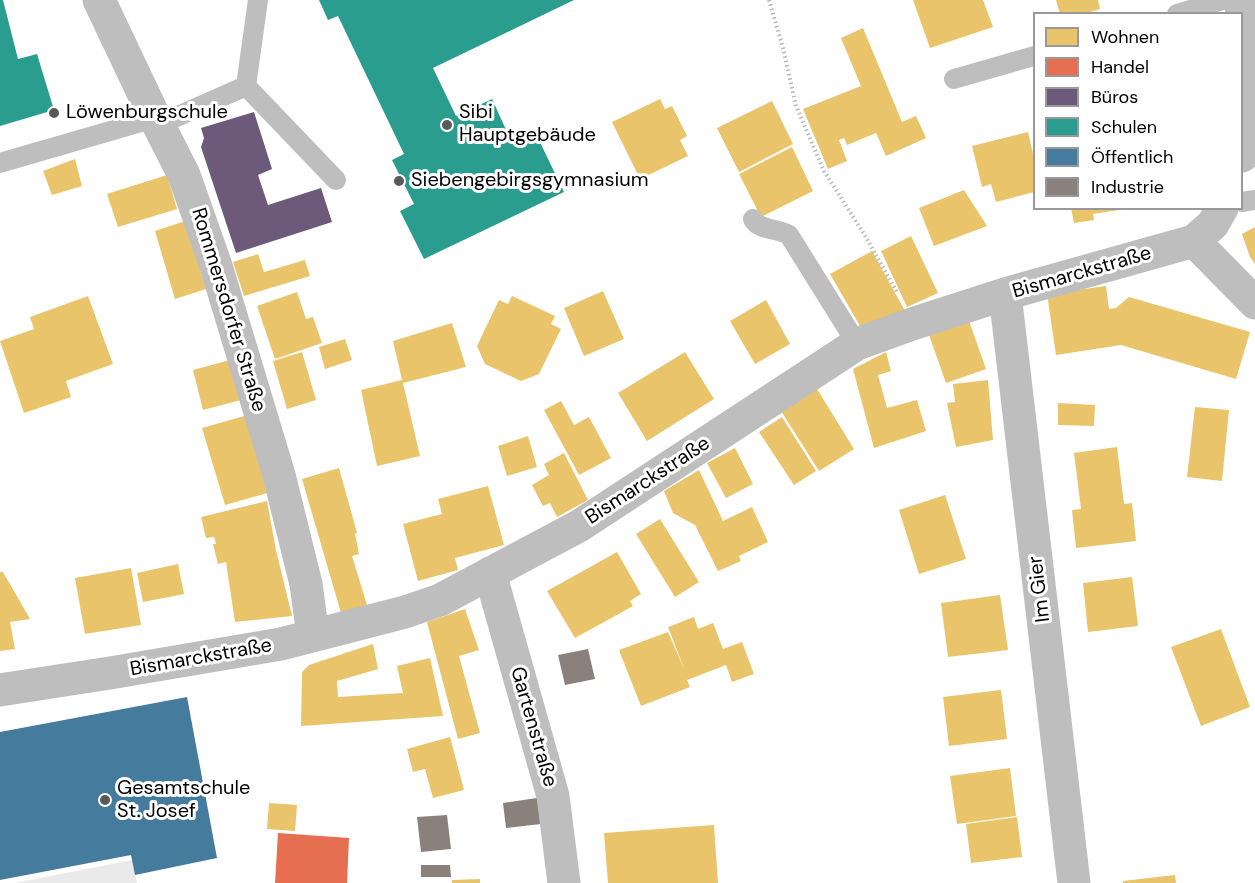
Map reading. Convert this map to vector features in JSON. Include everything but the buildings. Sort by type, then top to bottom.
[{"type":"street","name":"Rommersdorfer Straße","points":[[99,0],[156,122],[184,175],[216,266],[279,475],[306,584],[313,636]]},
{"type":"street","points":[[1243,15],[1250,41],[1255,95],[1243,151]]},
{"type":"street","points":[[1221,210],[1213,224],[1194,241],[1255,303]]},
{"type":"street","name":"Bismarckstraße","points":[[0,690],[258,648],[405,612],[440,600],[579,526],[856,344],[915,322],[1005,294],[1194,241]]},
{"type":"street","name":"Im Gier","points":[[1005,294],[1074,883]]},
{"type":"street","name":"Gartenstraße","points":[[490,573],[553,796],[564,883]]},
{"type":"lane","points":[[246,86],[258,0]]},
{"type":"lane","points":[[1183,12],[1222,0]]},
{"type":"lane","points":[[954,80],[1033,57]]},
{"type":"lane","points":[[0,163],[156,122],[246,86]]},
{"type":"lane","points":[[246,86],[336,180]]},
{"type":"lane","points":[[753,219],[758,225],[789,235],[856,344]]},
{"type":"path","points":[[770,0],[796,106],[824,171],[915,322]]},
{"type":"shaded area","points":[[132,860],[137,883],[15,883]]},
{"type":"place","name":"Löwenburgschule","points":[[54,113]]},
{"type":"place","name":"Sibi Hauptgebäude","points":[[447,125]]},
{"type":"place","name":"Siebengebirgsgymnasium","points":[[399,181]]},
{"type":"place","name":"Gesamtschule St. Josef","points":[[105,800]]}]
